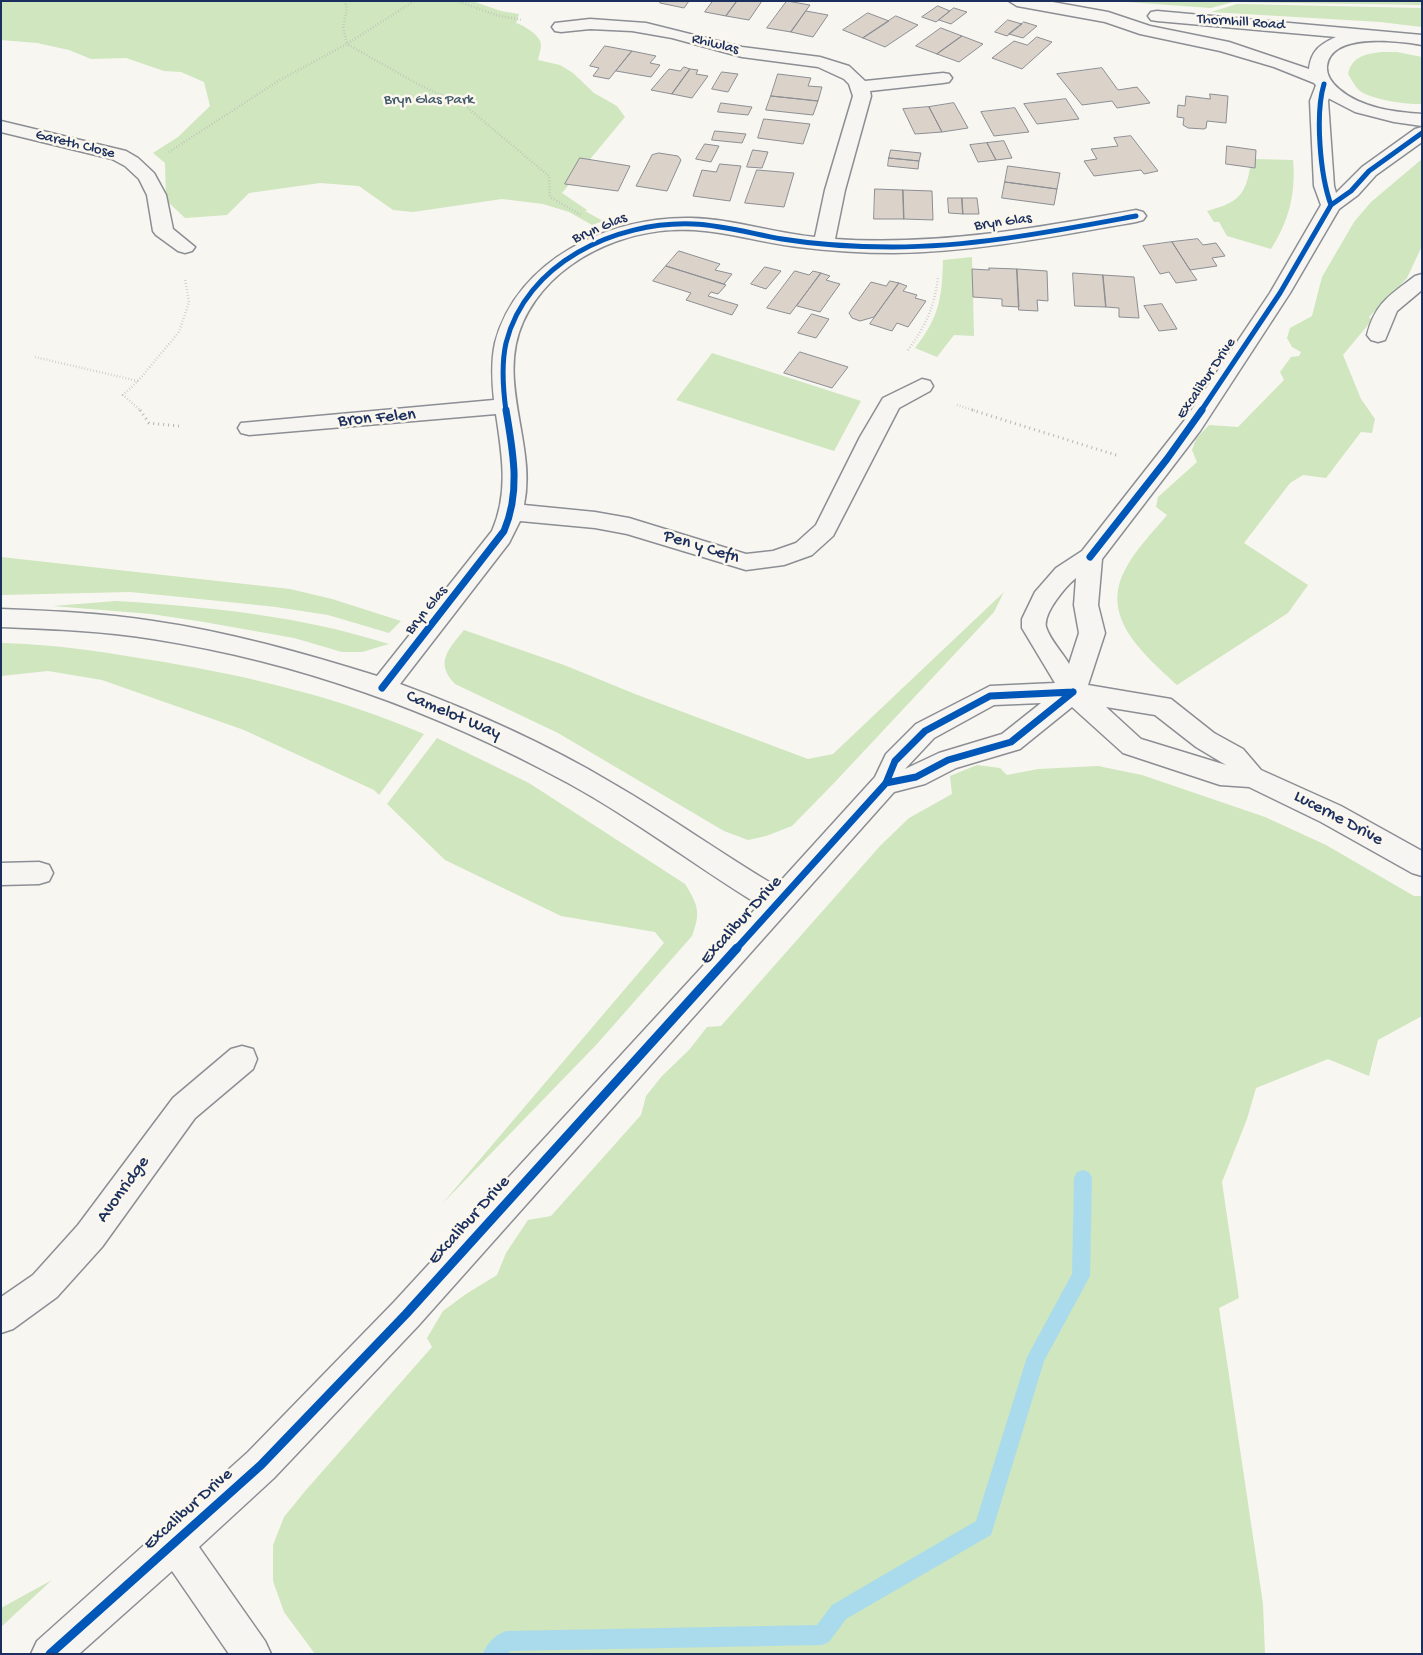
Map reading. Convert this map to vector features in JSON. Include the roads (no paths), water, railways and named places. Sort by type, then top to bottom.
[{"type":"street","name":"Thornhill Road","points":[[1017,1],[1108,17],[1146,30],[1252,53],[1323,82],[1337,96],[1354,106],[1376,114],[1422,120]]},
{"type":"street","name":"Thornhill Road","points":[[1108,17],[1151,16],[1422,40]]},
{"type":"street","name":"Rhiwlas","points":[[561,27],[583,24],[626,25],[675,34],[739,52],[819,62],[844,70],[861,87]]},
{"type":"street","name":"Thornhill Road","points":[[1323,82],[1318,64],[1319,58],[1326,49],[1339,42],[1375,35]]},
{"type":"street","points":[[824,243],[836,190],[862,96],[861,87],[943,78]]},
{"type":"street","points":[[1323,82],[1319,101],[1324,186],[1331,205]]},
{"type":"street","name":"Gareth Close","points":[[1,126],[111,153],[132,161],[151,180],[156,191],[163,231],[185,247]]},
{"type":"street","name":"Excalibur Drive","points":[[50,1654],[175,1544],[261,1464],[406,1314],[886,783],[895,760],[925,731],[990,696],[1073,692],[1034,628],[1034,619],[1044,598],[1059,580],[1090,557],[1167,459],[1232,369],[1280,294],[1331,205],[1351,191],[1369,171],[1422,133]]},
{"type":"street","name":"Bryn Glas","points":[[382,688],[480,567],[501,537],[512,512],[515,491],[514,458],[505,406],[502,370],[504,347],[516,316],[524,302],[546,275],[568,258],[592,245],[639,228],[684,224],[706,225],[766,237],[895,247],[937,245],[1136,216]]},
{"type":"street","points":[[1378,335],[1380,322],[1394,299],[1422,280]]},
{"type":"street","name":"Pen y Cefn","points":[[512,512],[596,520],[629,526],[746,562],[775,559],[804,549],[825,530],[870,437],[891,403],[922,386]]},
{"type":"street","name":"Bron Felen","points":[[249,428],[505,406]]},
{"type":"street","points":[[886,783],[916,777],[948,760],[1011,742],[1073,692],[1092,633],[1086,605],[1090,557]]},
{"type":"street","name":"Camelot Way","points":[[1,618],[133,628],[207,639],[329,669],[448,711],[579,776],[778,902]]},
{"type":"street","name":"Lucerne Drive","points":[[1073,692],[1162,706],[1205,740],[1234,756],[1252,777]]},
{"type":"street","name":"Lucerne Drive","points":[[1073,692],[1132,746],[1220,776],[1252,777],[1331,814],[1419,859]]},
{"type":"street","points":[[1,874],[39,872]]},
{"type":"street","name":"Avonridge","points":[[1,1317],[46,1286],[90,1236],[184,1108],[242,1059]]},
{"type":"street","points":[[175,1544],[252,1654]]},
{"type":"waterway","points":[[493,1654],[506,1641],[822,1635],[839,1612],[984,1528],[1036,1357],[1081,1276],[1083,1178]]},
{"type":"park label","name":"Bryn Glas Park","points":[[429,101]]}]
